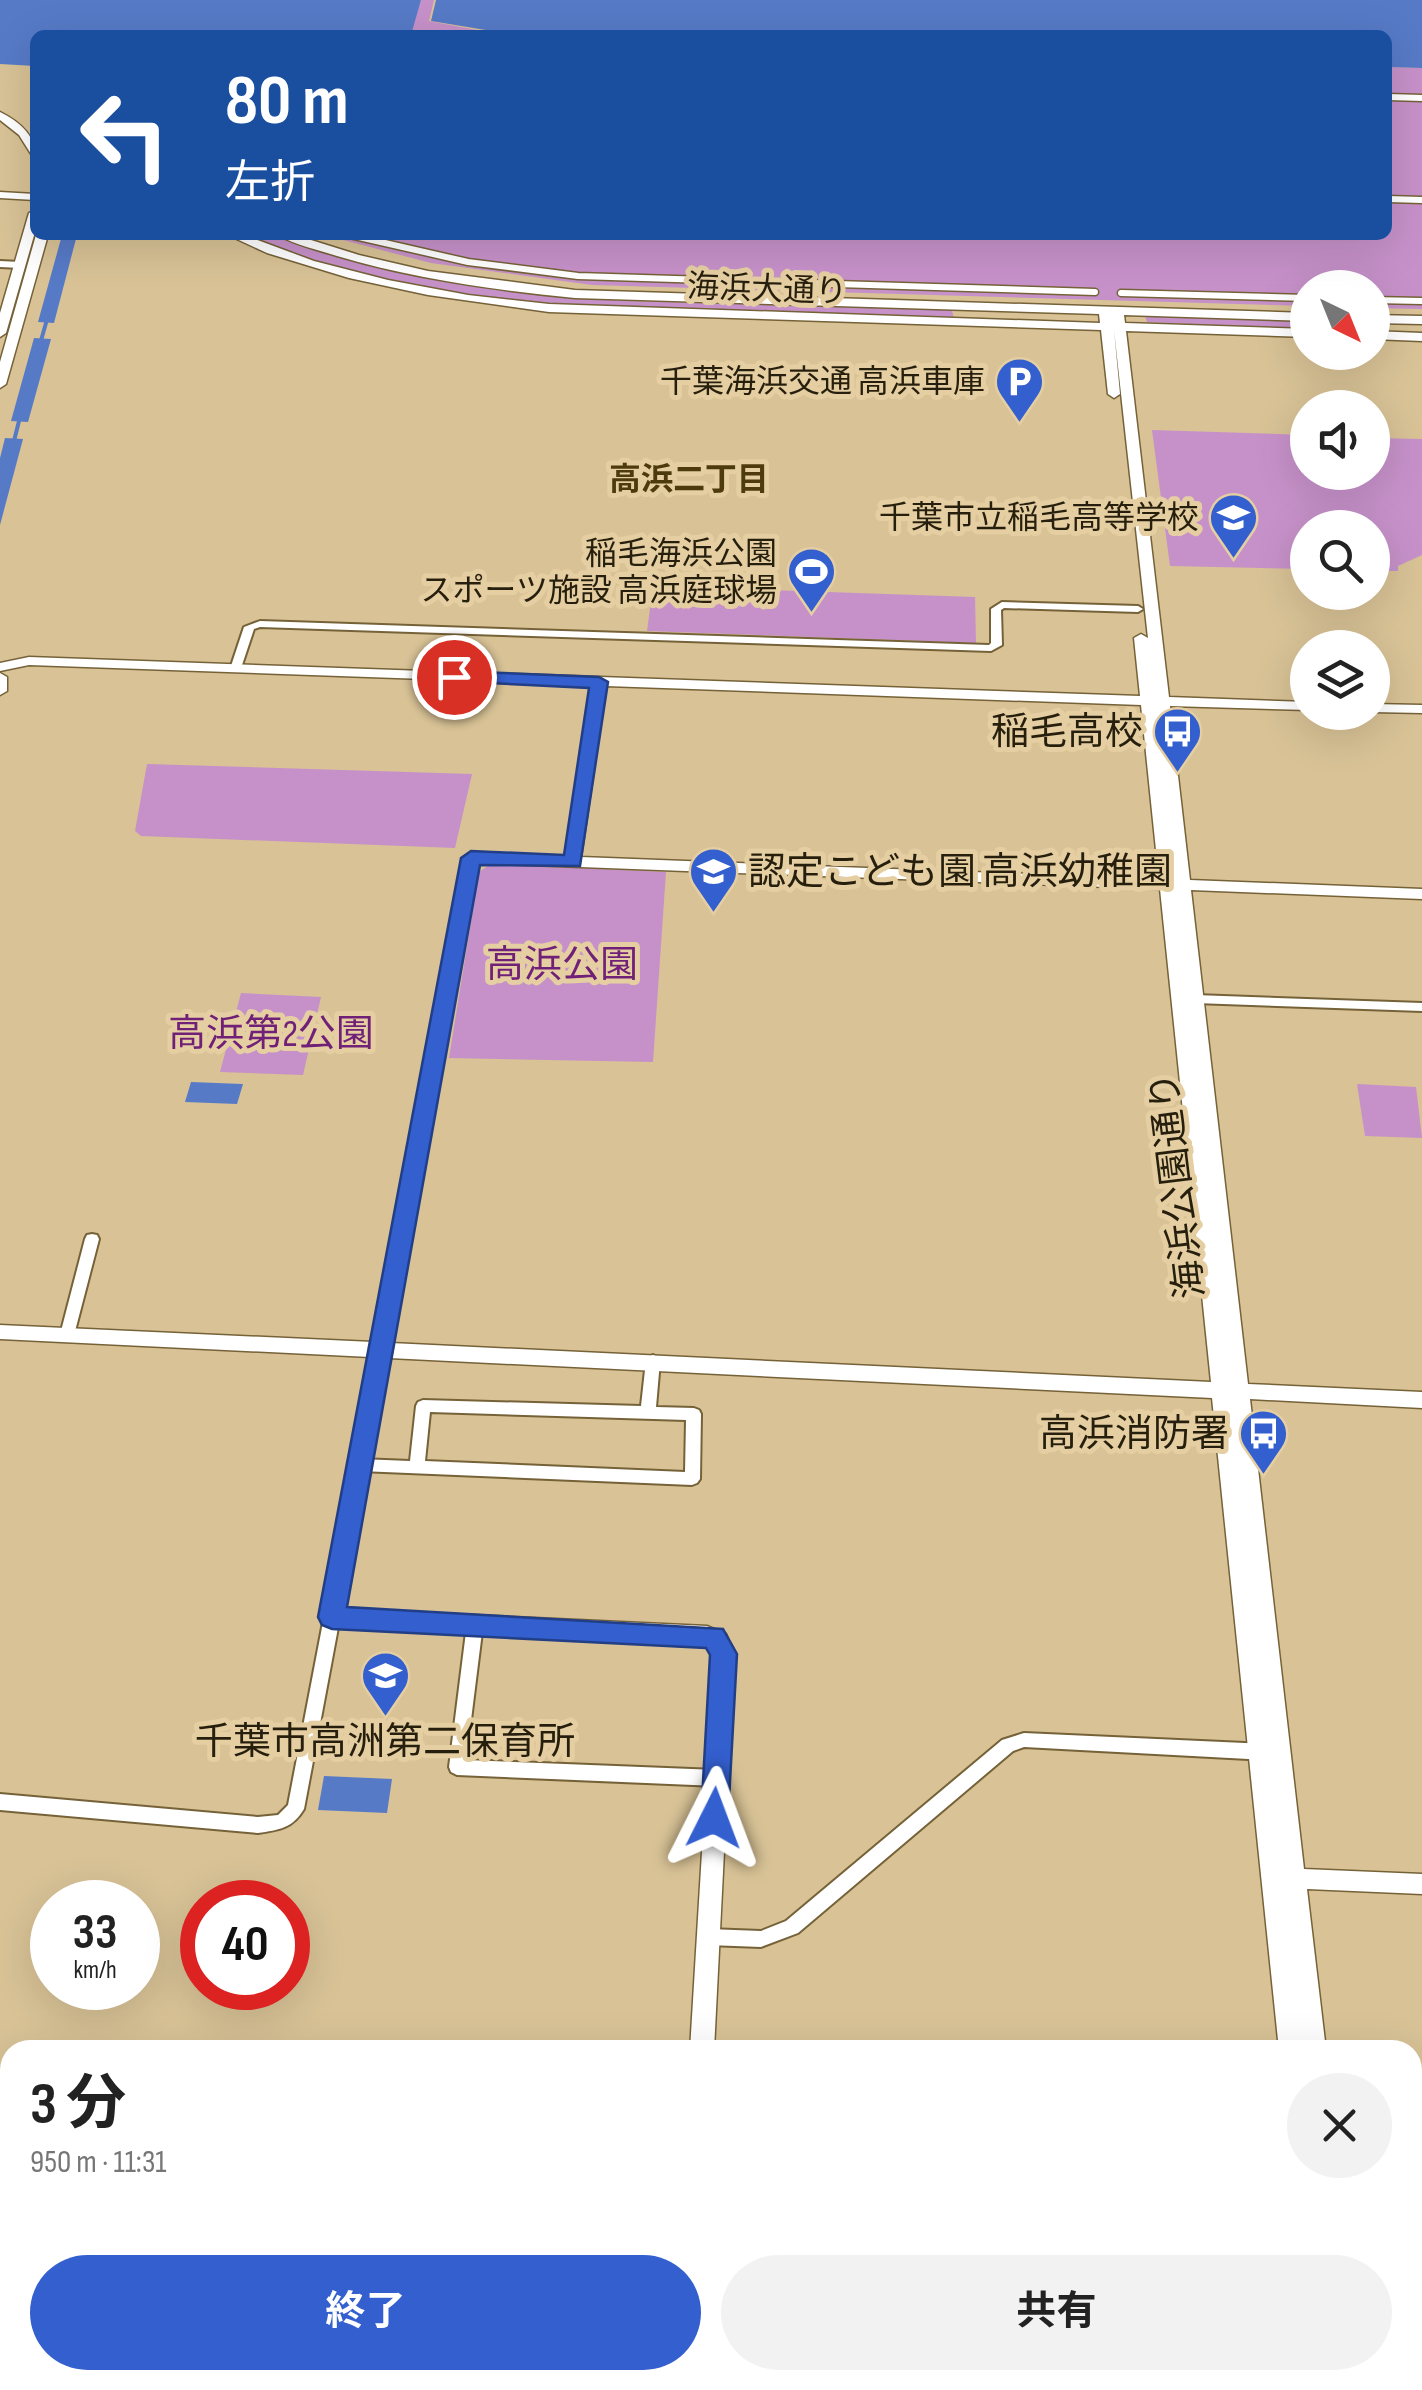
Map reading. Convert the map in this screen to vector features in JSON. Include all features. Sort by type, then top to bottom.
[{"type":"street","points":[[1392,98],[1422,98]]},
{"type":"street","points":[[0,106],[30,128]]},
{"type":"street","points":[[0,115],[30,144]]},
{"type":"street","points":[[0,195],[30,197]]},
{"type":"street","points":[[1392,199],[1422,200]]},
{"type":"street","points":[[0,333],[30,230]]},
{"type":"street","points":[[0,384],[41,240]]},
{"type":"street","name":"海浜大通り","points":[[249,240],[363,278],[498,303],[594,312],[963,324],[1114,314],[1290,331]]},
{"type":"street","name":"海浜大通り","points":[[300,240],[382,265],[507,288],[631,298],[1290,317]]},
{"type":"street","points":[[371,240],[453,259],[578,276],[1095,292]]},
{"type":"street","points":[[0,264],[20,265]]},
{"type":"street","points":[[1114,314],[1290,299]]},
{"type":"street","points":[[1390,300],[1422,301]]},
{"type":"street","points":[[962,307],[963,324]]},
{"type":"street","name":"海浜公園通り","points":[[1114,314],[1138,610],[1154,700]]},
{"type":"street","name":"海浜公園通り","points":[[1114,314],[1230,1388],[1280,1752],[1290,2040]]},
{"type":"street","points":[[1390,319],[1422,320]]},
{"type":"street","points":[[1390,335],[1422,336]]},
{"type":"street","points":[[236,669],[249,628],[260,624],[991,648],[998,645],[996,609],[1002,605],[1138,610]]},
{"type":"street","points":[[0,667],[29,662],[1290,705]]},
{"type":"street","points":[[0,677],[0,691]]},
{"type":"street","points":[[573,862],[599,682]]},
{"type":"street","points":[[1390,708],[1422,709]]},
{"type":"street","points":[[0,1802],[258,1825],[282,1822],[296,1809],[471,858],[1422,894]]},
{"type":"street","name":"海浜公園通り","points":[[1174,884],[1195,999],[1259,1752],[1312,2040]]},
{"type":"street","points":[[1195,999],[1422,1007]]},
{"type":"street","points":[[67,1334],[92,1239]]},
{"type":"street","points":[[0,1332],[1422,1400]]},
{"type":"street","points":[[648,1412],[652,1361]]},
{"type":"street","points":[[360,1465],[417,1468],[692,1479],[694,1414],[423,1406],[417,1468]]},
{"type":"street","points":[[332,1617],[707,1635],[719,1640],[724,1654],[703,2040]]},
{"type":"street","points":[[475,1624],[457,1766],[717,1778]]},
{"type":"street","points":[[708,1938],[761,1939],[792,1927],[1008,1745],[1024,1740],[1280,1752]]},
{"type":"street","points":[[1282,1878],[1422,1884]]},
{"type":"green space","points":[[421,0],[434,0],[429,21],[477,30],[411,30]]},
{"type":"green space","points":[[1392,67],[1422,68],[1422,309],[1390,308],[1390,270],[1290,270],[1290,306],[592,285],[431,263],[343,240],[1392,240]]},
{"type":"green space","points":[[257,240],[289,240],[381,268],[527,294],[627,301],[952,310],[954,319],[523,302],[408,286],[297,257]]},
{"type":"green space","points":[[1145,316],[1290,320],[1290,329],[1147,322]]},
{"type":"green space","points":[[1152,430],[1290,434],[1290,490],[1390,490],[1390,438],[1422,439],[1422,555],[1398,566],[1398,571],[1390,571],[1390,510],[1290,510],[1290,569],[1170,566]]},
{"type":"green space","name":"稲毛海浜公園 スポーツ施設 高浜庭球場","points":[[653,586],[975,597],[976,643],[647,631]]},
{"type":"green space","points":[[147,764],[472,774],[455,848],[141,836],[135,831]]},
{"type":"green space","name":"高浜公園","points":[[491,864],[666,872],[653,1062],[449,1058],[479,872]]},
{"type":"green space","name":"高浜第2公園","points":[[241,993],[321,997],[303,1075],[220,1072]]},
{"type":"green space","points":[[1357,1084],[1416,1087],[1422,1138],[1365,1136]]},
{"type":"water","points":[[0,0],[421,0],[412,30],[30,30],[30,66],[0,64]]},
{"type":"water","points":[[436,0],[1422,0],[1422,68],[1392,67],[1392,30],[486,30],[431,21]]},
{"type":"water","points":[[61,240],[76,240],[54,323],[38,322]]},
{"type":"water","points":[[34,338],[51,339],[28,422],[11,421]]},
{"type":"water","points":[[5,438],[23,439],[0,525],[0,458]]},
{"type":"water","points":[[191,1082],[243,1084],[237,1104],[185,1102]]},
{"type":"water","points":[[324,1776],[392,1779],[387,1813],[318,1810]]},
{"type":"waterway","points":[[40,344],[48,316]]},
{"type":"waterway","points":[[13,445],[20,417]]},
{"type":"place","name":"千葉海浜交通 高浜車庫","points":[[1020,424]]},
{"type":"place","name":"千葉市立稲毛高等学校","points":[[1234,560]]},
{"type":"place","name":"稲毛海浜公園 スポーツ施設 高浜庭球場","points":[[812,614]]},
{"type":"place","name":"稲毛高校","points":[[1178,774]]},
{"type":"place","name":"認定こども園 高浜幼稚園","points":[[713,914]]},
{"type":"place","name":"高浜消防署","points":[[1264,1476]]},
{"type":"place","name":"千葉市高洲第二保育所","points":[[385,1718]]},
{"type":"district","name":"高浜二丁目","points":[[689,480]]},
{"type":"route","points":[[454,677],[599,682],[573,862],[471,858],[332,1617],[714,1637],[724,1654],[714,1818]]}]
